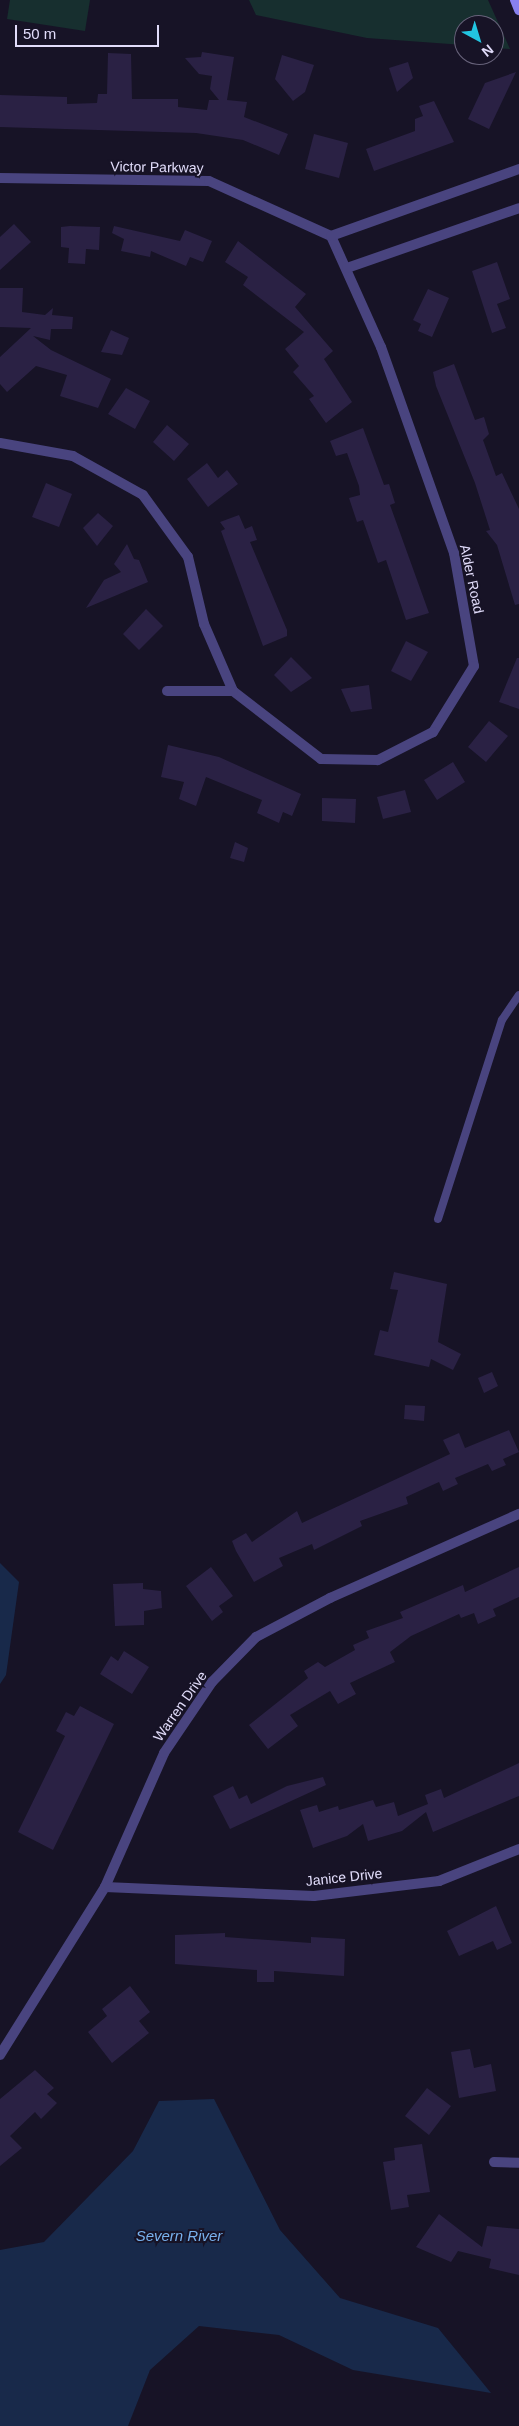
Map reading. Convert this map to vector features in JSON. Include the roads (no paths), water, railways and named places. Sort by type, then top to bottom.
[{"type":"main road","points":[[515,0],[519,10]]},
{"type":"street","points":[[519,169],[331,236],[347,268],[519,208]]},
{"type":"street","name":"Victor Parkway","points":[[0,178],[209,181],[331,236]]},
{"type":"street","name":"Alder Road","points":[[233,691],[279,729],[321,759],[378,760],[433,732],[474,666],[454,553],[381,347],[347,268]]},
{"type":"street","points":[[0,443],[73,456],[143,495],[188,557],[204,624],[233,691],[167,691]]},
{"type":"street","name":"Warren Drive","points":[[0,2055],[105,1887],[164,1753],[212,1682],[256,1637],[330,1598],[519,1514]]},
{"type":"street","name":"Janice Drive","points":[[105,1887],[314,1896],[438,1880],[519,1849]]},
{"type":"street","points":[[494,2162],[519,2163]]},
{"type":"lane","points":[[438,1219],[502,1020],[519,995]]},
{"type":"water","points":[[0,1563],[19,1582],[6,1675],[0,1684]]},
{"type":"water","name":"Severn River","points":[[214,2099],[280,2230],[340,2298],[438,2328],[491,2393],[353,2370],[279,2335],[199,2326],[150,2370],[128,2426],[0,2426],[0,2250],[44,2242],[133,2151],[159,2101]]}]
